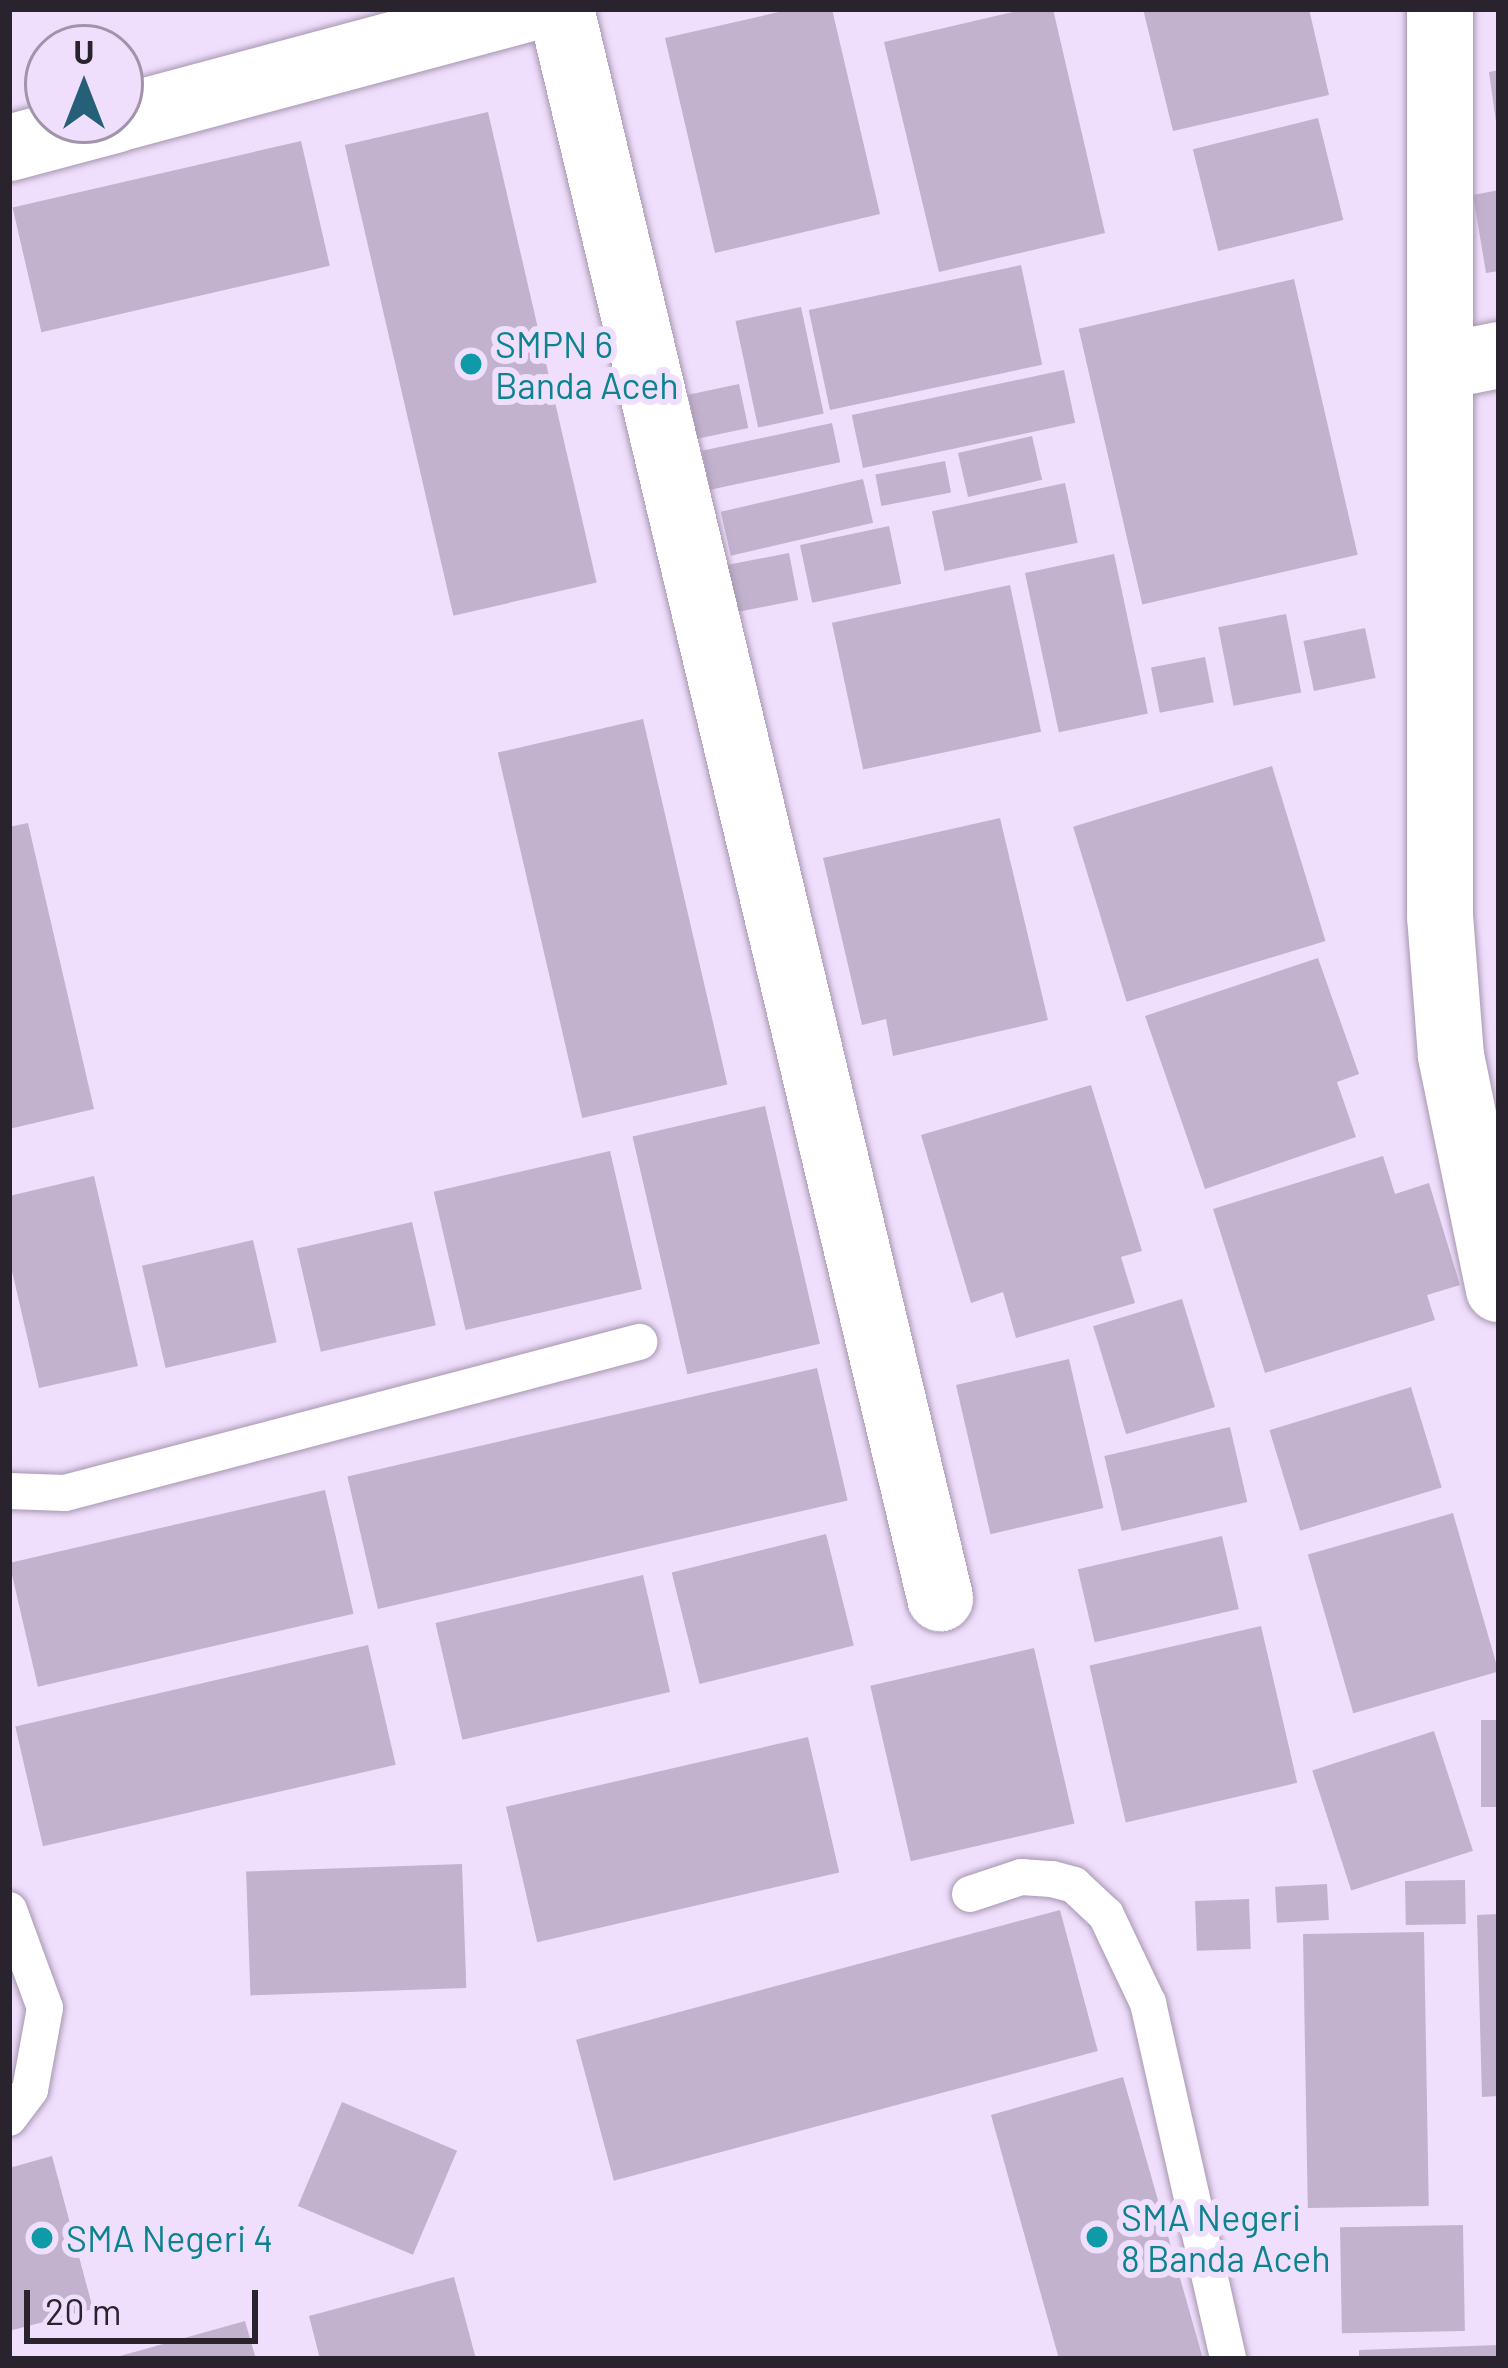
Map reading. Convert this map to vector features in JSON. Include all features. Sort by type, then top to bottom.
[{"type":"street","points":[[144,112],[527,9]]},
{"type":"street","points":[[561,9],[940,1598]]},
{"type":"street","points":[[1441,9],[1472,361],[1441,916],[1475,1052],[1499,1288]]},
{"type":"lane","points":[[9,1490],[65,1493],[639,1342]]},
{"type":"lane","points":[[970,1894],[1021,1877],[1052,1879],[1074,1885],[1106,1915],[1148,2003],[1228,2359]]},
{"type":"lane","points":[[9,1910],[45,2008],[30,2090],[9,2117]]},
{"type":"building","points":[[792,9],[832,9],[880,214],[715,253],[665,38]]},
{"type":"building","points":[[1026,9],[1053,9],[1105,233],[939,272],[884,42]]},
{"type":"building","points":[[1143,9],[1309,9],[1329,95],[1173,131]]},
{"type":"building","points":[[1499,70],[1499,122],[1496,122],[1489,72]]},
{"type":"building","name":"SMPN 6 Banda Aceh","points":[[488,112],[597,583],[453,616],[345,145]]},
{"type":"building","points":[[1318,118],[1343,220],[1218,251],[1193,149]]},
{"type":"building","points":[[301,141],[330,266],[41,332],[13,208]]},
{"type":"building","points":[[1499,190],[1499,271],[1486,273],[1473,195]]},
{"type":"building","points":[[1021,265],[1042,365],[830,410],[809,310]]},
{"type":"building","points":[[1294,279],[1358,555],[1142,604],[1079,329]]},
{"type":"building","points":[[801,307],[824,414],[758,428],[735,321]]},
{"type":"building","points":[[1064,370],[1075,423],[863,468],[852,415]]},
{"type":"building","points":[[739,384],[748,428],[697,439],[688,395]]},
{"type":"building","points":[[832,423],[840,462],[710,490],[702,451]]},
{"type":"building","points":[[1032,436],[1042,480],[968,497],[958,453]]},
{"type":"building","points":[[945,461],[951,492],[881,506],[875,475]]},
{"type":"building","points":[[863,479],[873,523],[731,556],[721,512]]},
{"type":"building","points":[[1065,483],[1078,543],[945,571],[932,511]]},
{"type":"building","points":[[889,526],[901,584],[812,603],[800,545]]},
{"type":"building","points":[[789,553],[798,600],[733,613],[724,566]]},
{"type":"building","points":[[1114,554],[1148,713],[1059,732],[1025,573]]},
{"type":"building","points":[[1010,585],[1041,732],[863,770],[832,623]]},
{"type":"building","points":[[1286,614],[1301,693],[1234,706],[1218,627]]},
{"type":"building","points":[[1365,628],[1376,678],[1314,691],[1303,641]]},
{"type":"building","points":[[1205,657],[1214,702],[1160,713],[1151,667]]},
{"type":"building","points":[[643,719],[727,1084],[582,1118],[498,753]]},
{"type":"building","points":[[1272,766],[1326,941],[1127,1002],[1073,827]]},
{"type":"building","points":[[1000,818],[1048,1020],[893,1056],[886,1019],[862,1025],[823,858]]},
{"type":"building","points":[[28,823],[94,1109],[9,1129],[9,827]]},
{"type":"building","points":[[1318,958],[1359,1074],[1337,1082],[1356,1137],[1205,1189],[1145,1016]]},
{"type":"building","points":[[1091,1085],[1142,1251],[1121,1257],[1135,1303],[1016,1338],[1003,1292],[971,1303],[921,1135]]},
{"type":"building","points":[[765,1106],[820,1344],[687,1374],[632,1137]]},
{"type":"building","points":[[610,1151],[642,1289],[466,1330],[434,1192]]},
{"type":"building","points":[[1383,1156],[1395,1194],[1429,1183],[1460,1285],[1427,1295],[1435,1320],[1265,1373],[1213,1209]]},
{"type":"building","points":[[94,1176],[138,1366],[39,1388],[9,1258],[9,1196]]},
{"type":"building","points":[[412,1222],[436,1325],[321,1352],[297,1249]]},
{"type":"building","points":[[253,1240],[277,1342],[166,1368],[142,1266]]},
{"type":"building","points":[[1182,1299],[1215,1407],[1126,1434],[1093,1326]]},
{"type":"building","points":[[1069,1359],[1103,1508],[990,1534],[956,1385]]},
{"type":"building","points":[[817,1368],[848,1501],[378,1609],[347,1476]]},
{"type":"building","points":[[1411,1387],[1442,1487],[1300,1531],[1269,1430]]},
{"type":"building","points":[[1230,1427],[1247,1502],[1122,1531],[1104,1456]]},
{"type":"building","points":[[325,1490],[354,1614],[38,1687],[9,1563]]},
{"type":"building","points":[[1453,1513],[1498,1672],[1353,1713],[1308,1555]]},
{"type":"building","points":[[826,1534],[854,1646],[700,1684],[672,1572]]},
{"type":"building","points":[[1222,1536],[1239,1609],[1095,1642],[1078,1569]]},
{"type":"building","points":[[643,1575],[670,1692],[462,1740],[435,1623]]},
{"type":"building","points":[[1261,1626],[1297,1783],[1126,1822],[1090,1666]]},
{"type":"building","points":[[368,1645],[396,1765],[43,1846],[15,1726]]},
{"type":"building","points":[[1034,1648],[1074,1823],[911,1861],[870,1686]]},
{"type":"building","points":[[1481,1720],[1499,1720],[1499,1807],[1481,1807]]},
{"type":"building","points":[[1434,1731],[1473,1851],[1351,1890],[1312,1771]]},
{"type":"building","points":[[808,1737],[839,1872],[537,1942],[506,1807]]},
{"type":"building","points":[[462,1864],[466,1988],[250,1995],[246,1872]]},
{"type":"building","points":[[1465,1880],[1466,1924],[1406,1925],[1405,1881]]},
{"type":"building","points":[[1327,1884],[1329,1920],[1277,1923],[1275,1887]]},
{"type":"building","points":[[1249,1899],[1251,1949],[1197,1951],[1195,1901]]},
{"type":"building","points":[[1060,1910],[1098,2051],[614,2181],[576,2040]]},
{"type":"building","points":[[1499,1914],[1499,2096],[1482,2097],[1477,1915]]},
{"type":"building","points":[[1424,1932],[1429,2206],[1308,2208],[1303,1934]]},
{"type":"building","name":"SMA Negeri 8 Banda Aceh","points":[[1123,2077],[1203,2359],[1059,2359],[991,2115]]},
{"type":"building","points":[[342,2102],[457,2151],[413,2255],[298,2206]]},
{"type":"building","name":"SMA Negeri 4","points":[[52,2156],[93,2309],[9,2331],[9,2168]]},
{"type":"building","points":[[1463,2225],[1465,2331],[1342,2333],[1340,2227]]},
{"type":"building","points":[[454,2277],[476,2359],[320,2359],[309,2316]]},
{"type":"building","points":[[245,2321],[256,2359],[113,2359],[113,2358]]},
{"type":"building","points":[[1499,2345],[1499,2359],[1359,2359],[1359,2350]]},
{"type":"place","name":"SMPN 6 Banda Aceh","points":[[471,364]]},
{"type":"place","name":"SMA Negeri 8 Banda Aceh","points":[[1097,2237]]},
{"type":"place","name":"SMA Negeri 4","points":[[42,2238]]}]
